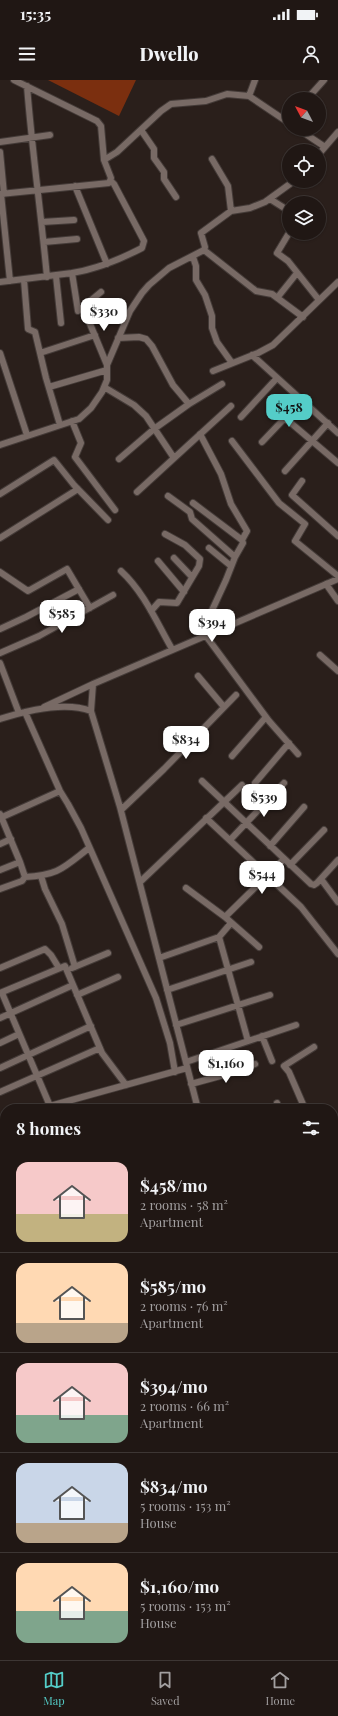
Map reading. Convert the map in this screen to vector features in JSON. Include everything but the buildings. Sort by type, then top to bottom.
[{"type":"street","points":[[0,282],[56,276],[89,270],[107,264],[142,248],[144,241],[111,181],[104,160],[101,126],[97,121],[14,80]]},
{"type":"street","points":[[249,96],[255,80]]},
{"type":"street","points":[[313,92],[324,80]]},
{"type":"street","points":[[27,86],[31,138],[42,222],[47,277]]},
{"type":"street","points":[[104,160],[117,152],[161,111],[171,104],[206,101],[227,94],[249,96],[282,118]]},
{"type":"street","points":[[141,130],[154,149],[154,158],[164,172],[164,178],[176,197]]},
{"type":"street","points":[[326,146],[338,132]]},
{"type":"street","points":[[0,142],[50,135]]},
{"type":"street","points":[[308,136],[320,144]]},
{"type":"street","points":[[0,152],[2,194],[10,281]]},
{"type":"street","points":[[212,159],[228,186],[231,211]]},
{"type":"street","points":[[2,194],[109,183],[111,181]]},
{"type":"street","points":[[76,186],[107,264]]},
{"type":"street","points":[[204,250],[205,247],[201,233],[231,211],[250,208],[270,199],[285,188]]},
{"type":"street","points":[[270,199],[282,207]]},
{"type":"street","points":[[42,222],[74,220]]},
{"type":"street","points":[[44,242],[77,239]]},
{"type":"street","points":[[285,240],[277,253],[288,261],[319,300]]},
{"type":"street","points":[[107,368],[130,311],[149,285],[170,268],[204,250]]},
{"type":"street","points":[[204,250],[256,291],[266,292],[303,316]]},
{"type":"street","points":[[192,257],[196,266],[196,280],[205,295],[212,316],[212,328],[217,342],[232,363]]},
{"type":"street","points":[[72,273],[78,311],[101,292]]},
{"type":"street","points":[[277,298],[297,273]]},
{"type":"street","points":[[56,276],[60,323]]},
{"type":"street","points":[[24,280],[28,329],[35,332],[60,425]]},
{"type":"street","points":[[213,371],[273,345],[338,282]]},
{"type":"street","points":[[0,445],[79,419],[90,408],[102,392],[107,380],[107,368],[83,307]]},
{"type":"street","points":[[40,353],[95,335]]},
{"type":"street","points":[[118,338],[139,337],[146,339],[152,346],[173,384],[189,404]]},
{"type":"street","points":[[0,353],[27,435]]},
{"type":"street","points":[[252,355],[338,433]]},
{"type":"street","points":[[49,387],[107,368]]},
{"type":"street","points":[[241,417],[277,378]]},
{"type":"street","points":[[119,459],[154,429],[189,404],[222,384]]},
{"type":"street","points":[[104,387],[134,405],[146,416],[174,458]]},
{"type":"street","points":[[262,442],[302,400]]},
{"type":"street","points":[[137,492],[231,406]]},
{"type":"street","points":[[285,418],[338,464]]},
{"type":"street","points":[[72,421],[81,443],[75,457],[115,510]]},
{"type":"street","points":[[285,471],[328,423]]},
{"type":"street","points":[[200,434],[221,474],[231,504],[247,531],[242,540],[243,544],[231,566],[208,619],[212,633]]},
{"type":"street","points":[[40,709],[93,684],[326,584],[338,577],[295,541],[305,524],[279,503],[232,440]]},
{"type":"street","points":[[0,494],[54,460],[78,489],[108,520]]},
{"type":"street","points":[[302,481],[292,495],[338,536]]},
{"type":"street","points":[[0,538],[78,489]]},
{"type":"street","points":[[168,496],[190,512],[192,519],[235,558]]},
{"type":"street","points":[[193,503],[242,540]]},
{"type":"street","points":[[151,611],[159,602],[177,603],[199,566],[200,559],[185,545],[165,534]]},
{"type":"street","points":[[209,548],[231,566]]},
{"type":"street","points":[[174,558],[192,577]]},
{"type":"street","points":[[158,561],[184,592]]},
{"type":"street","points":[[0,572],[28,591],[67,568],[90,608]]},
{"type":"street","points":[[121,571],[138,590],[172,650]]},
{"type":"street","points":[[326,584],[338,600]]},
{"type":"street","points":[[0,629],[79,589]]},
{"type":"street","points":[[0,653],[39,636],[113,595]]},
{"type":"street","points":[[206,636],[266,717],[298,754]]},
{"type":"street","points":[[320,655],[336,667]]},
{"type":"street","points":[[0,663],[60,792],[71,810],[89,848],[156,998],[170,1043],[175,1072]]},
{"type":"street","points":[[198,676],[224,707]]},
{"type":"street","points":[[93,684],[91,711],[121,810],[197,1104]]},
{"type":"street","points":[[121,810],[164,769],[236,695]]},
{"type":"street","points":[[0,719],[22,712],[40,709],[63,707],[85,708],[91,711]]},
{"type":"street","points":[[232,756],[266,717]]},
{"type":"street","points":[[255,783],[289,743]]},
{"type":"street","points":[[202,781],[311,884],[314,885],[338,860]]},
{"type":"street","points":[[230,840],[284,783]]},
{"type":"street","points":[[140,882],[242,785]]},
{"type":"street","points":[[25,877],[11,839],[0,816],[60,792]]},
{"type":"street","points":[[270,846],[304,807]]},
{"type":"street","points":[[206,818],[301,907],[337,950]]},
{"type":"street","points":[[290,865],[324,830]]},
{"type":"street","points":[[0,844],[11,839]]},
{"type":"street","points":[[0,889],[22,881],[25,877],[41,876],[61,870],[89,848]]},
{"type":"street","points":[[225,918],[269,876],[284,859]]},
{"type":"street","points":[[0,870],[20,862]]},
{"type":"street","points":[[41,876],[45,889],[62,924],[75,967]]},
{"type":"street","points":[[320,879],[338,902]]},
{"type":"street","points":[[186,888],[259,946]]},
{"type":"street","points":[[159,958],[218,937],[231,923]]},
{"type":"street","points":[[218,937],[248,1040]]},
{"type":"street","points":[[0,968],[45,949],[51,955],[59,968]]},
{"type":"street","points":[[67,970],[108,953]]},
{"type":"street","points":[[167,990],[251,962]]},
{"type":"street","points":[[49,1104],[1,993],[65,966],[100,1048],[126,1085]]},
{"type":"street","points":[[77,995],[118,977]]},
{"type":"street","points":[[0,1018],[73,985]]},
{"type":"street","points":[[176,1025],[270,995]]},
{"type":"street","points":[[57,1104],[175,1072],[186,1065],[248,1040],[296,1025]]},
{"type":"street","points":[[0,1068],[91,1026]]},
{"type":"street","points":[[0,1043],[19,1034]]},
{"type":"street","points":[[262,1036],[272,1061]]},
{"type":"street","points":[[303,1104],[289,1072],[284,1066],[314,1047]]},
{"type":"street","points":[[0,1092],[100,1048]]},
{"type":"street","points":[[191,1084],[235,1072],[254,1064]]},
{"type":"shaded area","points":[[48,80],[136,80],[119,116]]}]
